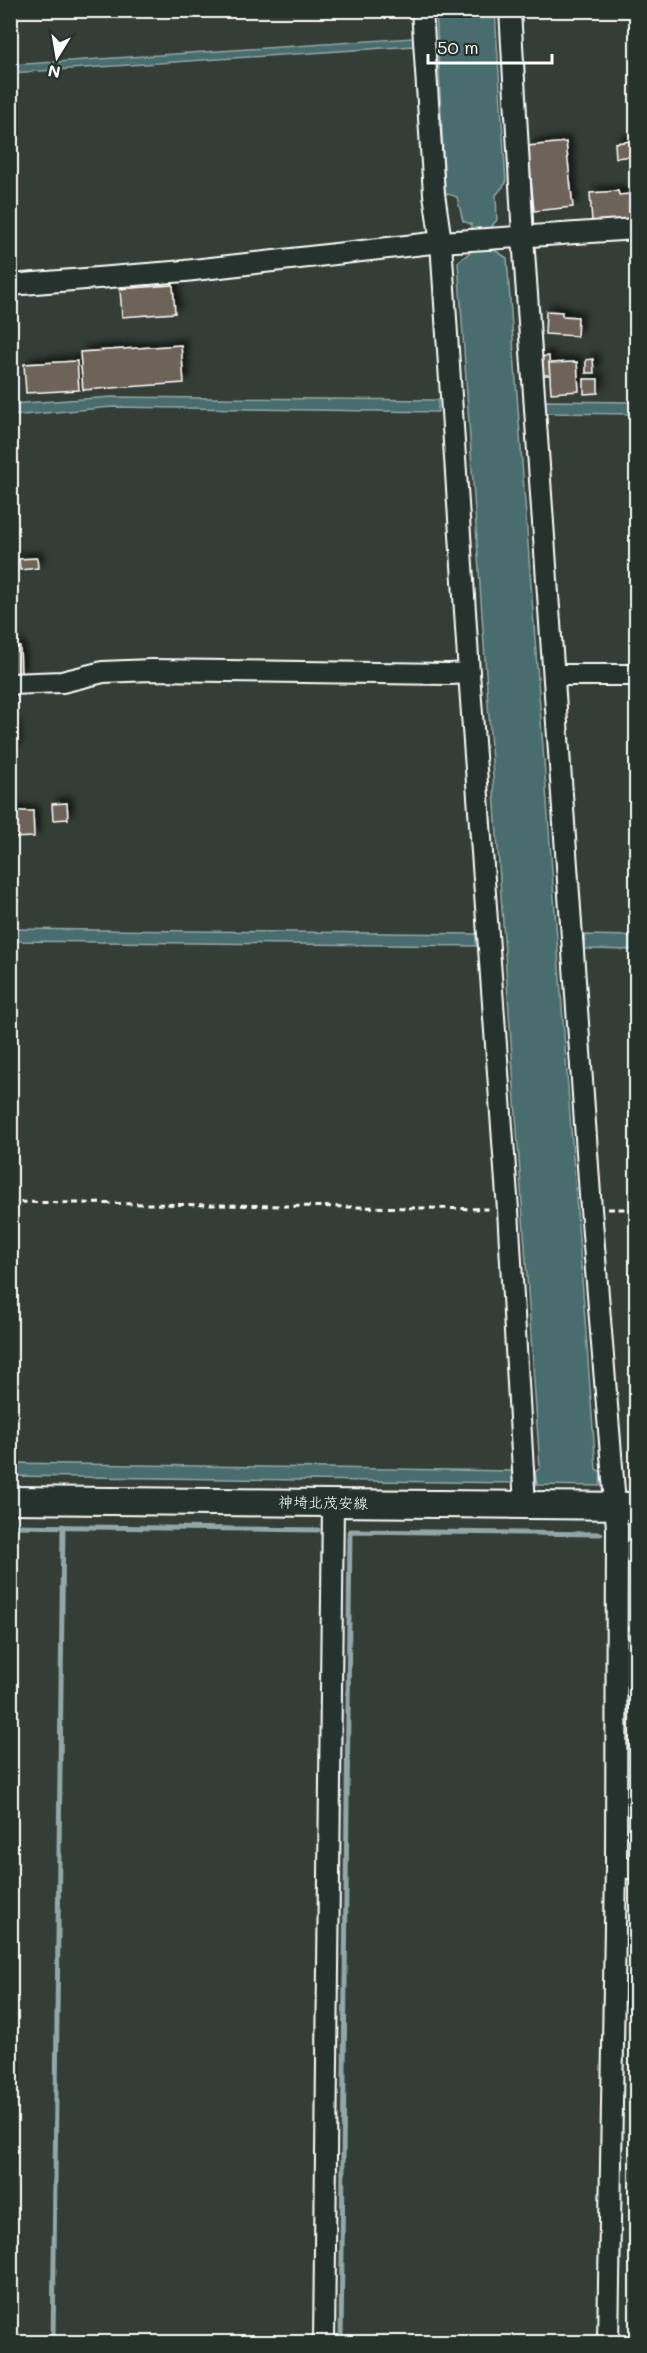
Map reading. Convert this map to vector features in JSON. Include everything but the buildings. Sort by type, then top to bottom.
[{"type":"main road","name":"神埼北茂安線","points":[[10,1500],[333,1503],[525,1486],[619,1492]]},
{"type":"street","points":[[422,10],[434,194],[441,242],[525,1486]]},
{"type":"street","points":[[510,10],[523,237],[591,1209],[619,1492],[616,1866],[608,2343]]},
{"type":"street","points":[[10,285],[185,272],[441,242],[636,229]]},
{"type":"street","points":[[10,684],[62,682],[103,672],[150,670],[449,675],[469,673]]},
{"type":"street","points":[[555,675],[636,675]]},
{"type":"street","points":[[324,2343],[333,1503]]},
{"type":"street","points":[[616,1866],[636,1869]]},
{"type":"path","points":[[10,1202],[508,1210]]},
{"type":"path","points":[[591,1209],[636,1209]]},
{"type":"water","points":[[436,11],[495,11],[506,183],[496,195],[497,220],[492,226],[491,248],[507,258],[596,1469],[601,1472],[600,1486],[537,1485],[535,1472],[540,1468],[458,262],[474,249],[471,224],[463,221],[457,197],[445,193]]},
{"type":"water","points":[[413,38],[414,46],[11,73],[11,65]]},
{"type":"water","points":[[112,397],[438,400],[438,412],[113,407],[11,416],[11,404]]},
{"type":"water","points":[[545,401],[636,402],[636,414],[544,413]]},
{"type":"water","points":[[11,929],[476,934],[476,946],[11,941]]},
{"type":"water","points":[[585,935],[636,936],[636,950],[584,949]]},
{"type":"water","points":[[11,1463],[514,1471],[515,1483],[11,1476]]},
{"type":"waterway","points":[[10,1526],[318,1530]]},
{"type":"waterway","points":[[53,2342],[63,1526]]},
{"type":"waterway","points":[[341,2342],[350,1531],[601,1534]]},
{"type":"waterway","points":[[630,1534],[636,1534]]}]
